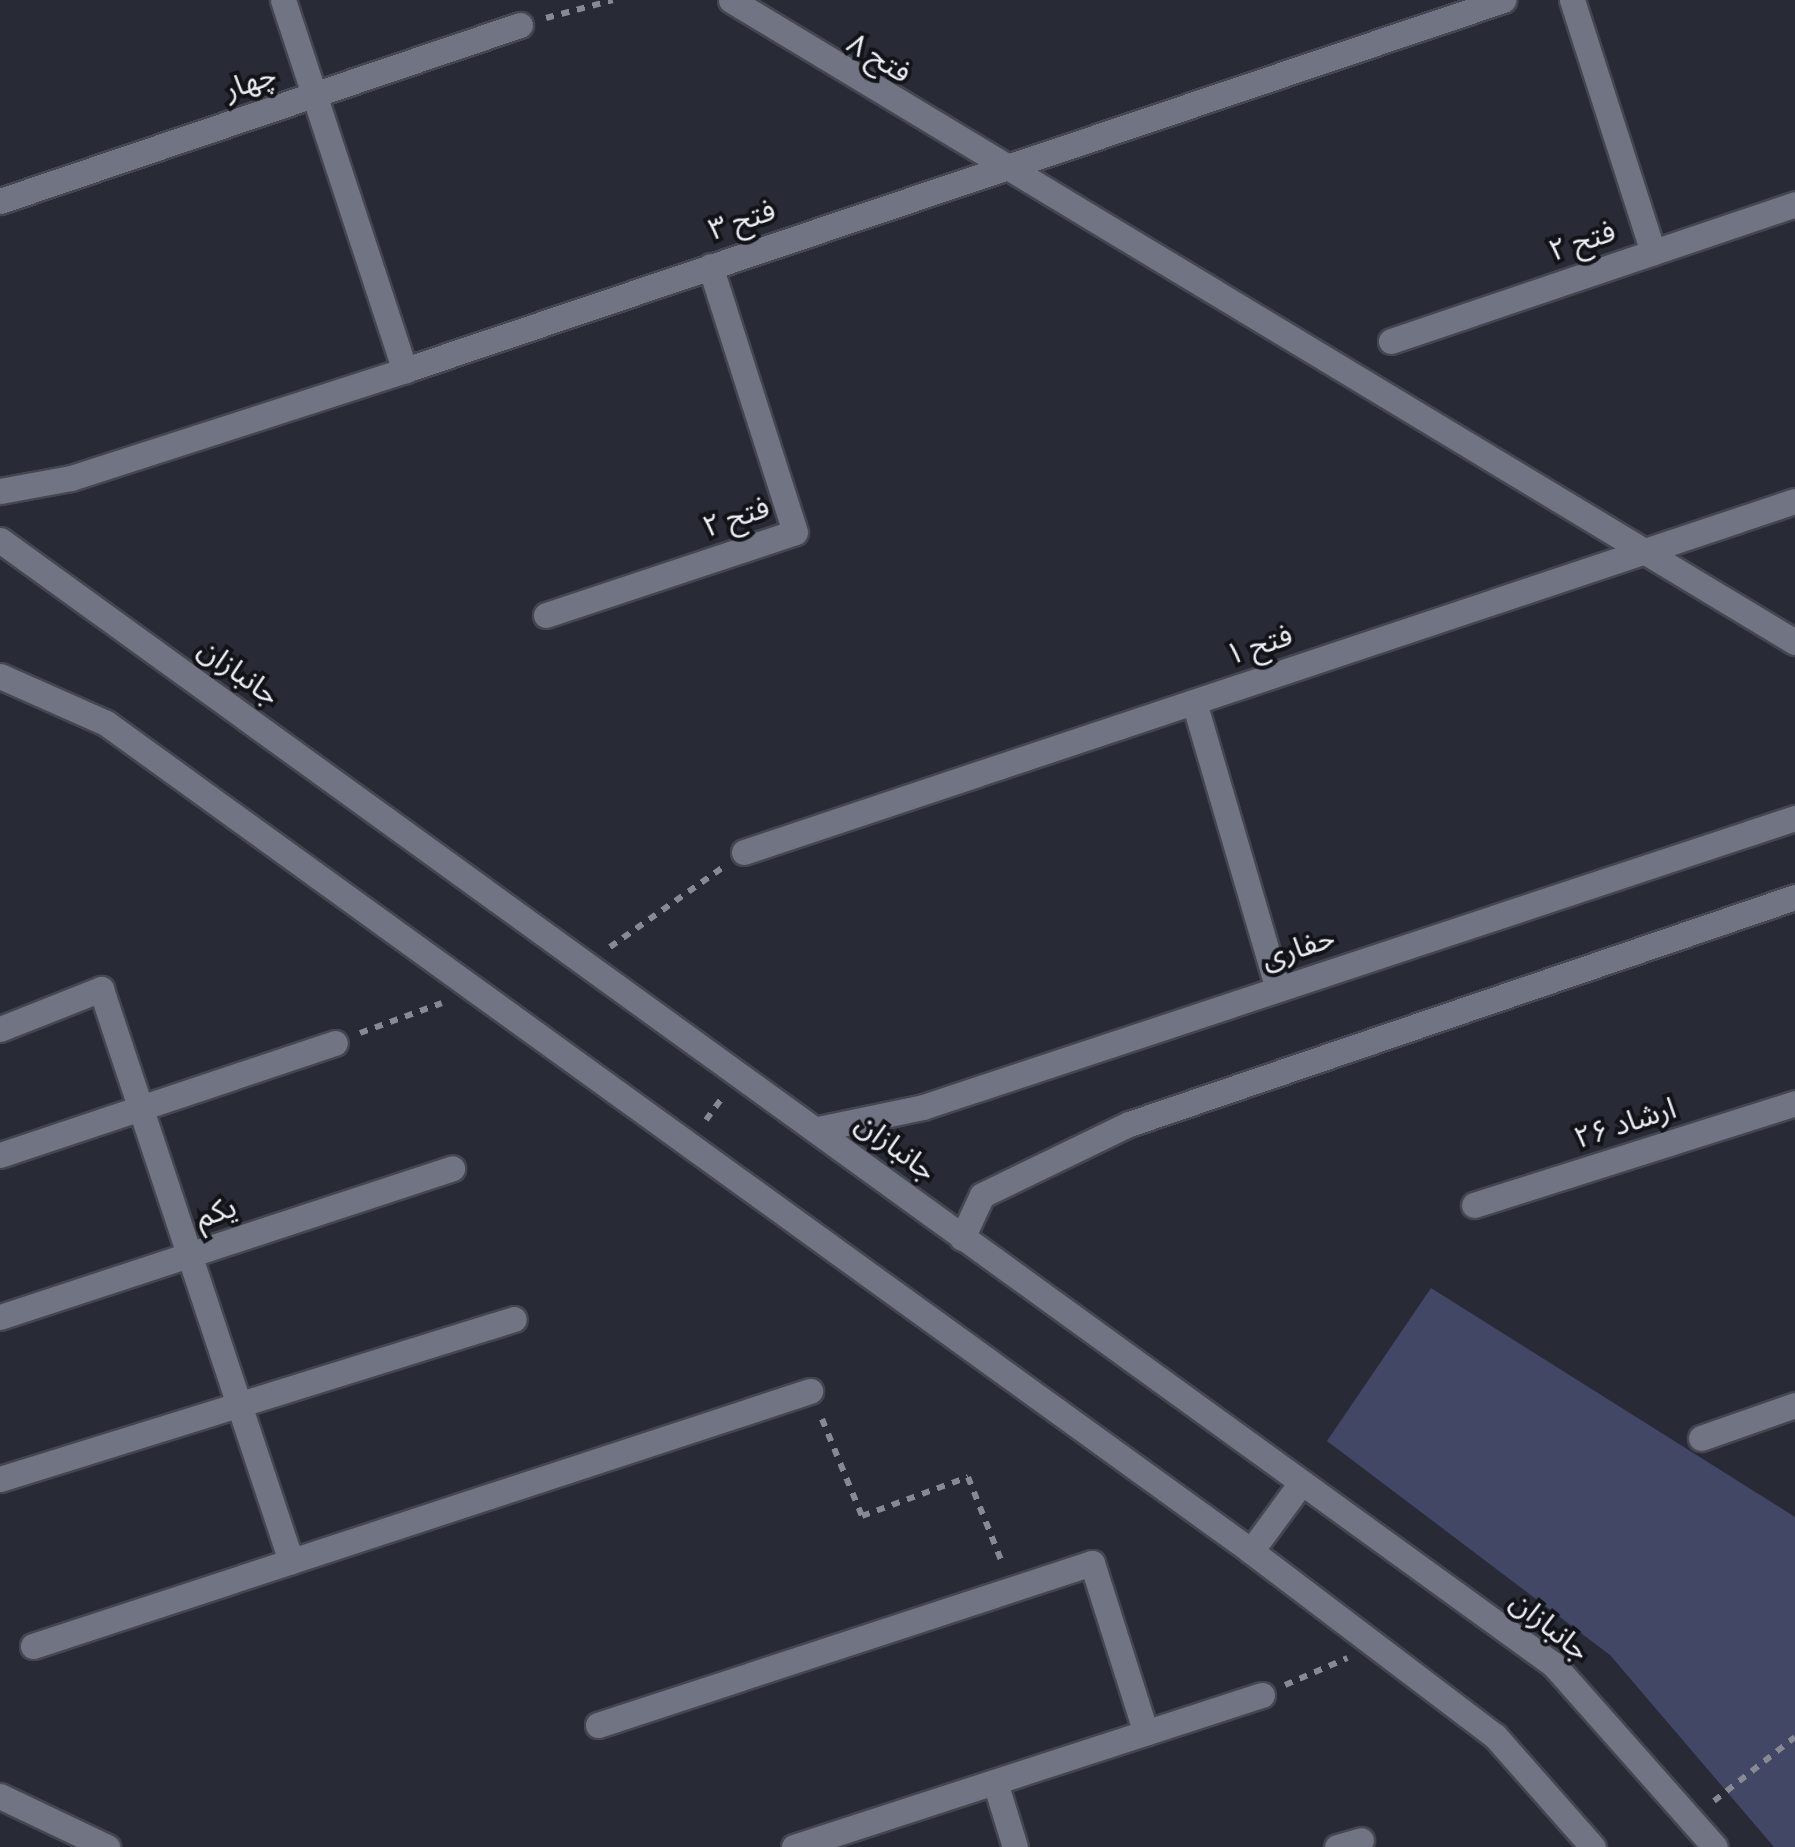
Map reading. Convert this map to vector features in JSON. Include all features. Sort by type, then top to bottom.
[{"type":"street","points":[[283,0],[406,370]]},
{"type":"street","name":"فتح ۸","points":[[731,0],[996,167],[1795,642]]},
{"type":"street","name":"فتح ۳","points":[[0,492],[71,478],[406,370],[996,167],[1503,0]]},
{"type":"street","points":[[1572,0],[1653,252]]},
{"type":"street","name":"چهار","points":[[0,200],[520,26]]},
{"type":"street","name":"فتح ۲","points":[[1390,340],[1795,204]]},
{"type":"street","name":"فتح ۲","points":[[546,615],[795,532],[710,266]]},
{"type":"street","name":"فتح ۱","points":[[744,852],[1795,500]]},
{"type":"street","name":"جانبازان","points":[[0,540],[1553,1664],[1695,1819],[1715,1847]]},
{"type":"street","points":[[0,676],[106,723],[1251,1551],[1495,1736],[1593,1847]]},
{"type":"street","points":[[1194,702],[1278,989]]},
{"type":"street","name":"حفاری","points":[[818,1129],[923,1108],[1795,818]]},
{"type":"street","points":[[962,1238],[982,1194],[1129,1124],[1795,897]]},
{"type":"street","points":[[0,1029],[101,990],[146,1106],[292,1561]]},
{"type":"street","points":[[0,1155],[334,1043]]},
{"type":"street","name":"ارشاد ۲۶","points":[[1474,1205],[1795,1103]]},
{"type":"street","name":"یکم","points":[[0,1317],[452,1168]]},
{"type":"street","points":[[0,1479],[514,1319]]},
{"type":"street","points":[[33,1646],[810,1390]]},
{"type":"street","points":[[1701,1438],[1795,1405]]},
{"type":"street","points":[[1251,1551],[1302,1483]]},
{"type":"street","points":[[598,1725],[1092,1563],[1146,1733]]},
{"type":"street","points":[[794,1847],[1262,1695]]},
{"type":"street","points":[[995,1782],[1014,1847]]},
{"type":"street","points":[[0,1796],[107,1847]]},
{"type":"path","points":[[520,26],[613,0]]},
{"type":"path","points":[[588,964],[744,852]]},
{"type":"path","points":[[334,1043],[476,991]]},
{"type":"path","points":[[688,1144],[741,1073]]},
{"type":"path","points":[[810,1390],[862,1516],[968,1477],[1013,1590]]},
{"type":"path","points":[[1262,1695],[1375,1645]]},
{"type":"path","points":[[1695,1819],[1795,1737]]},
{"type":"shaded area","points":[[1431,1288],[1795,1517],[1795,1847],[1774,1847],[1610,1655],[1327,1441]]}]
